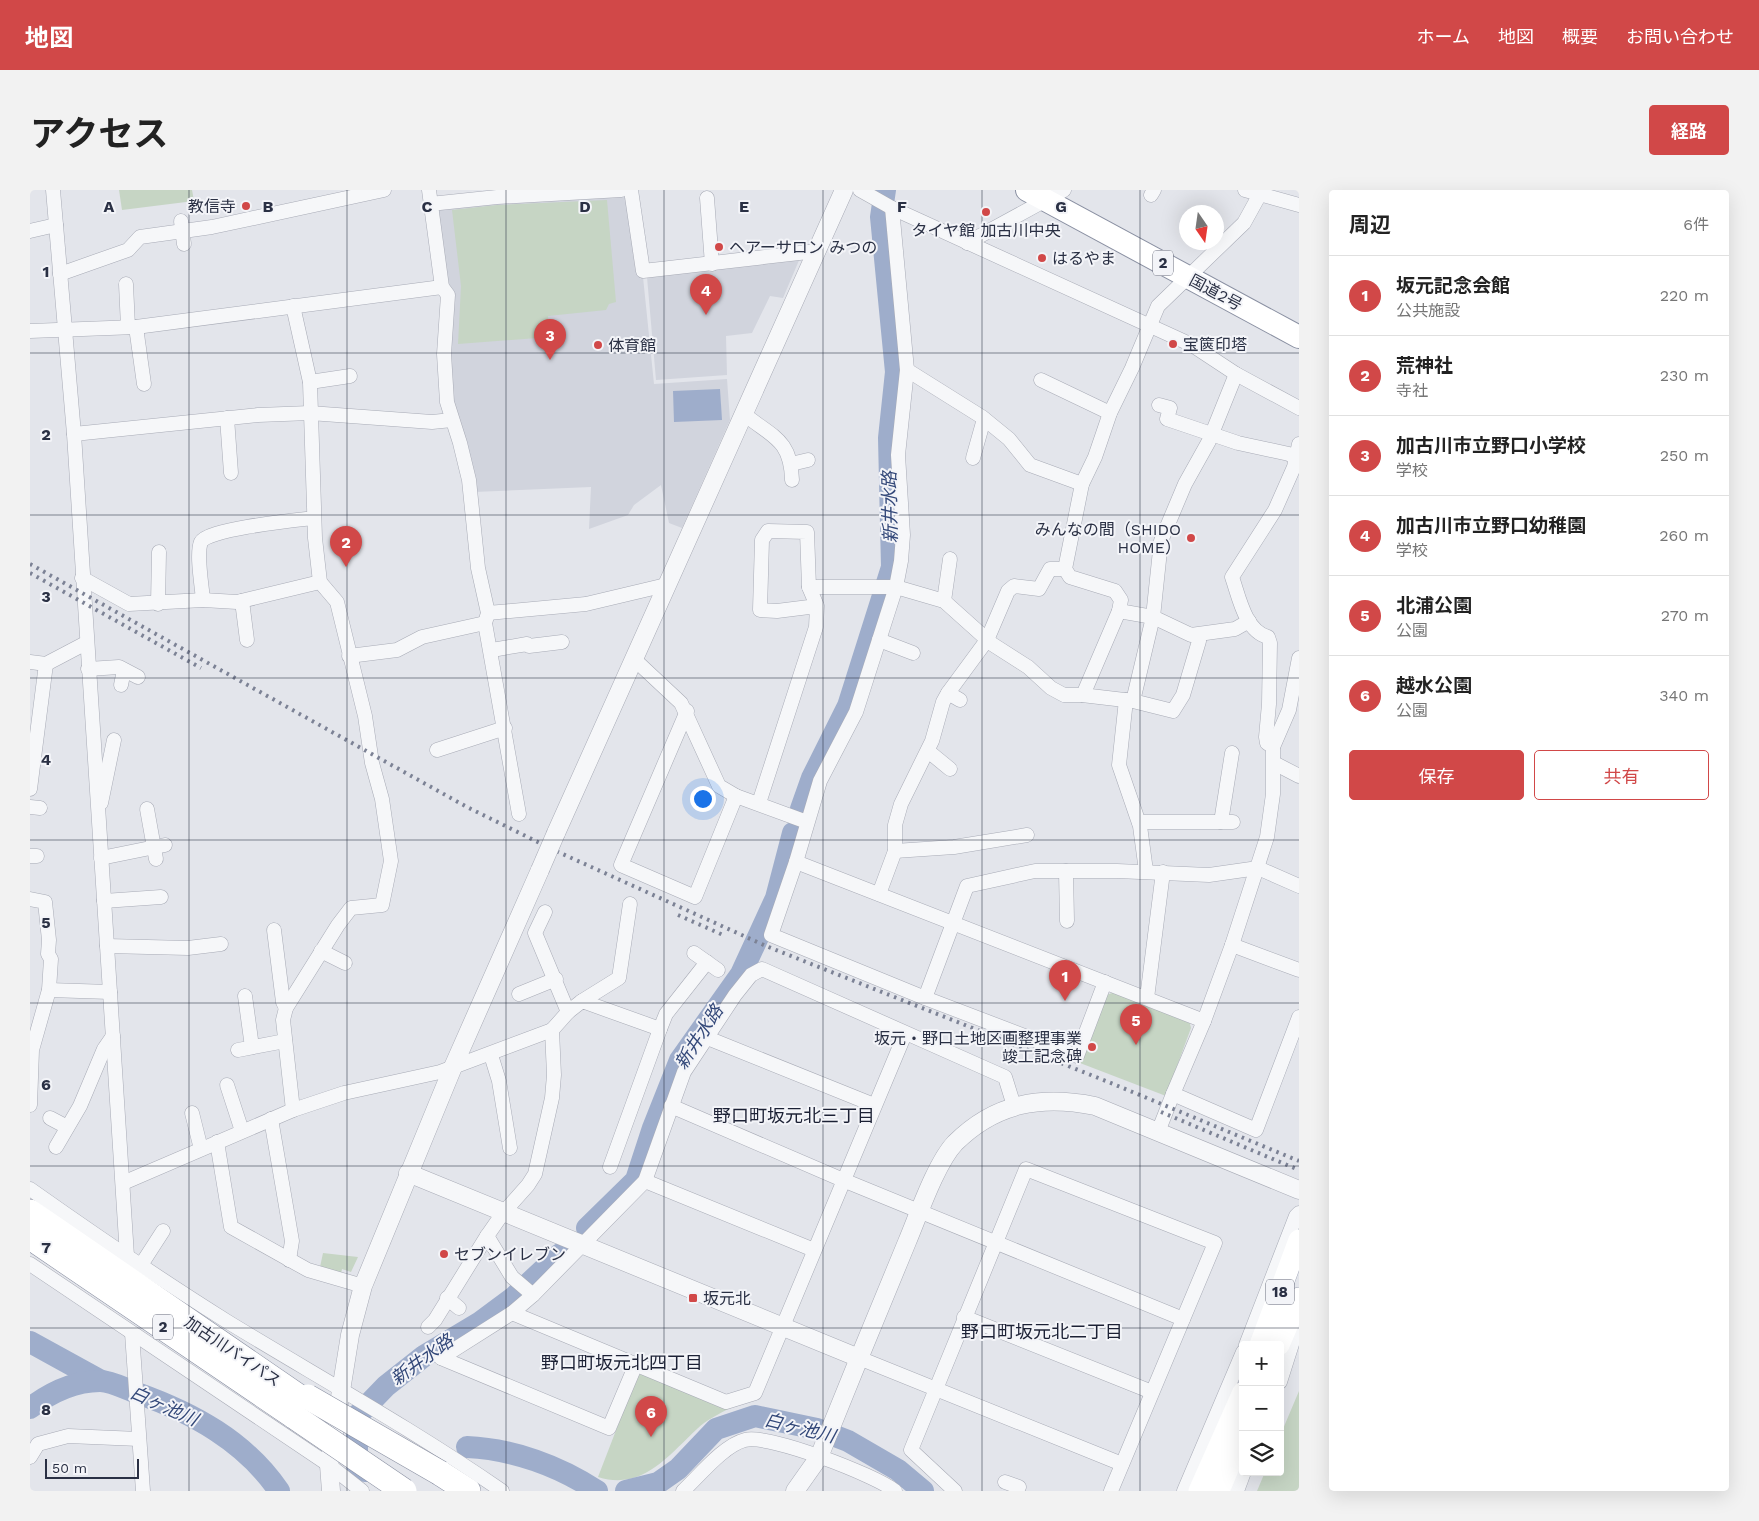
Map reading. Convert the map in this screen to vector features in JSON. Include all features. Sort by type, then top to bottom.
[{"type":"highway","name":"国道2号","points":[[1046,193],[1189,277],[1299,336]]},
{"type":"highway","name":"加古川バイパス","points":[[30,1212],[252,1364],[404,1491]]},
{"type":"highway","name":"加古川バイパス","points":[[30,1237],[303,1405],[435,1483]]},
{"type":"highway","points":[[303,1405],[345,1464],[382,1491]]},
{"type":"highway","name":"2","points":[[435,1483],[468,1491]]},
{"type":"main road","name":"18","points":[[1261,1341],[1299,1240]]},
{"type":"main road","name":"18","points":[[1281,1341],[1299,1298]]},
{"type":"main road","points":[[1199,1491],[1239,1401]]},
{"type":"main road","points":[[1218,1491],[1239,1442]]},
{"type":"street","points":[[53,190],[74,434],[127,1256]]},
{"type":"street","points":[[60,274],[128,250],[140,237],[182,232],[321,205],[384,190]]},
{"type":"street","points":[[519,814],[478,568],[469,480],[447,402],[444,354],[448,295],[442,287],[430,197],[497,193],[621,190]]},
{"type":"street","points":[[631,190],[643,271],[817,251]]},
{"type":"street","points":[[331,1491],[329,1465],[350,1335],[363,1286],[453,1067],[666,585],[844,190]]},
{"type":"street","points":[[860,190],[892,208],[1192,345],[1236,374],[1299,408]]},
{"type":"street","points":[[1245,190],[1299,205]]},
{"type":"street","points":[[967,243],[1046,193]]},
{"type":"street","points":[[1083,695],[1119,611],[1120,600],[1116,591],[1070,577],[1065,568],[1082,484],[1095,457],[1110,413],[1158,306],[1189,277],[1197,266],[1244,223],[1260,194]]},
{"type":"street","points":[[707,198],[712,264]]},
{"type":"street","points":[[892,208],[907,370],[898,455],[903,535],[902,561],[896,587],[856,712],[820,781],[796,862],[771,935],[925,998],[1077,1056],[1105,982]]},
{"type":"street","points":[[30,231],[56,225]]},
{"type":"street","points":[[126,284],[132,327],[144,384]]},
{"type":"street","points":[[30,331],[132,327],[442,287]]},
{"type":"street","points":[[293,306],[310,382],[314,518],[320,582],[337,602],[364,716],[372,763],[382,799],[392,861],[382,906],[351,908],[321,951],[286,1008],[283,1020],[293,1110]]},
{"type":"street","points":[[907,370],[984,419],[1009,439],[1030,465],[1082,484]]},
{"type":"street","points":[[1146,872],[1139,822],[1119,765],[1129,701],[1153,618],[1161,541],[1185,484],[1211,435],[1236,374]]},
{"type":"street","points":[[310,382],[350,376]]},
{"type":"street","points":[[1040,380],[1110,413]]},
{"type":"street","points":[[1159,405],[1170,408],[1167,419],[1211,435],[1289,454],[1295,458]]},
{"type":"street","points":[[74,434],[227,418],[310,413],[432,422],[452,420]]},
{"type":"street","points":[[744,414],[769,434],[776,436],[786,448],[791,464],[792,480]]},
{"type":"street","points":[[227,418],[231,473]]},
{"type":"street","points":[[973,458],[984,419]]},
{"type":"street","points":[[1273,747],[1267,743],[1266,737],[1269,704],[1270,643],[1268,637],[1262,635],[1248,621],[1232,577],[1275,510],[1294,466],[1299,444]]},
{"type":"street","points":[[791,464],[808,460]]},
{"type":"street","points":[[203,600],[200,552],[201,542],[205,537],[222,531],[314,518]]},
{"type":"street","points":[[759,803],[816,627],[816,606],[809,587],[807,532],[768,531],[762,540],[760,610],[777,611],[816,606]]},
{"type":"street","points":[[158,604],[160,552]]},
{"type":"street","points":[[944,601],[950,559]]},
{"type":"street","points":[[880,894],[896,852],[895,825],[901,804],[928,751],[948,693],[987,640],[1011,588],[1014,586],[1039,589],[1050,569],[1065,568]]},
{"type":"street","points":[[82,578],[129,604],[158,604],[203,600],[221,603],[242,601],[320,582]]},
{"type":"street","points":[[349,656],[397,650],[422,637],[487,618],[586,604],[666,585]]},
{"type":"street","points":[[809,587],[896,587],[944,601],[987,640],[1028,667],[1052,688],[1064,695],[1083,695],[1129,701],[1173,711],[1183,695],[1199,641],[1198,635]]},
{"type":"street","points":[[242,601],[247,640]]},
{"type":"street","points":[[1119,611],[1153,618],[1191,635],[1235,629],[1248,621]]},
{"type":"street","points":[[879,640],[913,653]]},
{"type":"street","points":[[492,650],[528,644],[529,646],[562,642]]},
{"type":"street","points":[[30,662],[46,664],[86,643]]},
{"type":"street","points":[[1158,1132],[1204,1020],[1258,868],[1267,837],[1274,763],[1273,747],[1296,697],[1299,658]]},
{"type":"street","points":[[634,659],[682,703],[719,786],[736,796],[807,822]]},
{"type":"street","points":[[30,789],[32,758],[44,716],[46,664]]},
{"type":"street","points":[[88,669],[119,667],[138,677]]},
{"type":"street","points":[[121,685],[124,670]]},
{"type":"street","points":[[948,693],[960,700]]},
{"type":"street","points":[[687,711],[621,865],[695,897],[736,796]]},
{"type":"street","points":[[437,750],[505,728]]},
{"type":"street","points":[[98,815],[114,740]]},
{"type":"street","points":[[928,751],[950,769]]},
{"type":"street","points":[[1139,822],[1227,822],[1232,753]]},
{"type":"street","points":[[1274,763],[1299,776]]},
{"type":"street","points":[[101,858],[158,850],[143,825],[147,809]]},
{"type":"street","points":[[896,852],[954,847],[1027,835]]},
{"type":"street","points":[[796,862],[1204,1020]]},
{"type":"street","points":[[925,998],[967,886],[1035,871],[1163,872],[1209,875],[1258,868],[1299,886]]},
{"type":"street","points":[[1066,871],[1067,921]]},
{"type":"street","points":[[1147,998],[1163,872]]},
{"type":"street","points":[[104,901],[161,897]]},
{"type":"street","points":[[30,899],[45,902],[49,940],[48,954],[51,959],[49,990],[32,1050],[30,1105]]},
{"type":"street","points":[[123,1182],[293,1110],[344,1093],[440,1072],[552,1030],[568,1012],[582,1001],[619,978],[630,904]]},
{"type":"street","points":[[545,912],[535,933],[556,979],[568,1012]]},
{"type":"street","points":[[274,930],[283,1002],[286,1008]]},
{"type":"street","points":[[107,946],[188,948],[221,944]]},
{"type":"street","points":[[1232,945],[1299,970]]},
{"type":"street","points":[[321,951],[345,963]]},
{"type":"street","points":[[610,1167],[666,1014],[713,966],[694,953]]},
{"type":"street","points":[[636,1364],[609,1428],[441,1358],[512,1313],[645,1181],[684,1072],[705,1037],[751,975],[762,969],[904,1034],[1005,1077],[1014,1106]]},
{"type":"street","points":[[519,994],[556,979]]},
{"type":"street","points":[[49,990],[110,992]]},
{"type":"street","points":[[245,996],[245,1048],[285,1041]]},
{"type":"street","points":[[582,1001],[660,1029]]},
{"type":"street","points":[[1173,1094],[1256,1130],[1299,1017]]},
{"type":"street","points":[[428,1327],[435,1320],[487,1236],[503,1213],[528,1185],[534,1174],[544,1139],[554,1083],[552,1030]]},
{"type":"street","points":[[512,1313],[726,1402],[755,1393],[904,1034]]},
{"type":"street","points":[[56,1147],[80,1106],[104,1049],[113,1036]]},
{"type":"street","points":[[705,1037],[874,1105]]},
{"type":"street","points":[[491,1054],[499,1081],[510,1148]]},
{"type":"street","points":[[227,1084],[242,1132]]},
{"type":"street","points":[[796,1491],[818,1457],[920,1210],[953,1145],[971,1129],[1014,1106],[1038,1101],[1068,1100],[1095,1106],[1299,1190]]},
{"type":"street","points":[[671,1106],[843,1180],[1183,1319]]},
{"type":"street","points":[[192,1113],[201,1148]]},
{"type":"street","points":[[50,1118],[67,1127]]},
{"type":"street","points":[[271,1119],[292,1241],[289,1260]]},
{"type":"street","points":[[217,1142],[231,1227],[308,1270],[363,1286]]},
{"type":"street","points":[[955,1491],[910,1450],[1026,1170],[1215,1243],[1111,1491]]},
{"type":"street","points":[[408,1173],[934,1390],[1122,1464]]},
{"type":"street","points":[[645,1181],[814,1250]]},
{"type":"street","points":[[30,1189],[141,1265],[341,1390],[438,1448],[502,1491]]},
{"type":"street","points":[[1248,1341],[1293,1223],[1299,1213]]},
{"type":"street","points":[[141,1265],[163,1231]]},
{"type":"street","points":[[487,1236],[512,1277],[533,1294]]},
{"type":"street","points":[[30,1264],[329,1465],[362,1491]]},
{"type":"street","points":[[448,1298],[459,1308]]},
{"type":"street","points":[[964,1317],[1152,1392]]},
{"type":"street","points":[[1284,1373],[1299,1322]]},
{"type":"street","points":[[132,1332],[143,1491]]},
{"type":"street","points":[[1184,1491],[1239,1361]]},
{"type":"street","points":[[1286,1368],[1299,1374]]},
{"type":"street","points":[[85,1437],[86,1422]]},
{"type":"street","points":[[32,1448],[68,1436],[139,1439]]},
{"type":"street","points":[[683,1491],[728,1449],[744,1440],[762,1440],[818,1457],[874,1479],[895,1491]]},
{"type":"street","points":[[1237,1491],[1243,1476]]},
{"type":"shaded area","points":[[624,194],[629,199],[640,279],[643,277],[654,384],[727,379],[730,420],[682,528],[669,523],[661,485],[634,505],[628,515],[589,529],[591,487],[474,492],[453,406],[445,279],[436,209],[495,200]]},
{"type":"shaded area","points":[[800,258],[783,298],[770,296],[752,333],[726,336],[727,375],[656,380],[647,277]]},
{"type":"green space","points":[[119,190],[192,190],[194,201],[122,210]]},
{"type":"green space","points":[[607,200],[616,302],[609,304],[606,310],[548,316],[550,337],[458,344],[461,286],[452,210],[497,205]]},
{"type":"green space","points":[[1115,992],[1189,1020],[1191,1028],[1166,1096],[1080,1063],[1106,995]]},
{"type":"green space","points":[[323,1253],[358,1257],[351,1272],[342,1269],[341,1274],[320,1267]]},
{"type":"green space","points":[[644,1373],[730,1408],[704,1423],[665,1460],[641,1475],[628,1479],[614,1480],[598,1477],[637,1376]]},
{"type":"green space","points":[[1299,1391],[1299,1491],[1257,1491],[1263,1476],[1284,1476],[1284,1427]]},
{"type":"water","points":[[720,389],[722,420],[674,422],[673,391]]},
{"type":"waterway","name":"新井水路","points":[[801,809],[812,778],[848,706],[892,567],[889,438],[896,372],[881,217],[885,190]]},
{"type":"waterway","name":"新井水路","points":[[587,1228],[636,1180],[653,1128],[680,1060],[741,974],[776,898],[793,833]]},
{"type":"waterway","name":"新井水路","points":[[365,1471],[357,1465],[357,1416],[386,1386],[424,1356],[479,1323],[514,1297],[560,1254]]},
{"type":"waterway","points":[[30,1342],[101,1381]]},
{"type":"waterway","name":"白ヶ池川","points":[[30,1408],[54,1393],[81,1383],[104,1381],[114,1384],[178,1410],[216,1431],[250,1457],[279,1491]]},
{"type":"waterway","name":"白ヶ池川","points":[[626,1491],[658,1483],[678,1469],[716,1429],[755,1416],[817,1429],[848,1441],[898,1470],[923,1491]]},
{"type":"waterway","name":"白ヶ池川","points":[[467,1447],[501,1451],[535,1460],[567,1474],[597,1491]]},
{"type":"railway","points":[[30,564],[467,807],[556,851],[766,946],[1106,1081],[1299,1161]]},
{"type":"railway","points":[[30,573],[201,668]]},
{"type":"railway","points":[[678,915],[723,935]]},
{"type":"railway","points":[[1161,1112],[1299,1170]]},
{"type":"place","name":"教信寺","points":[[246,206]]},
{"type":"place","name":"タイヤ館 加古川中央","points":[[986,212]]},
{"type":"place","name":"ヘアーサロン みつの","points":[[719,247]]},
{"type":"place","name":"はるやま","points":[[1042,258]]},
{"type":"place","name":"加古川市立野口幼稚園","points":[[706,315]]},
{"type":"place","name":"宝篋印塔","points":[[1173,344]]},
{"type":"place","name":"体育館","points":[[598,345]]},
{"type":"place","name":"加古川市立野口小学校","points":[[550,360]]},
{"type":"place","name":"みんなの間（SHIDO HOME）","points":[[1191,538]]},
{"type":"place","name":"荒神社","points":[[346,567]]},
{"type":"place","name":"坂元記念会館","points":[[1065,1001]]},
{"type":"place","name":"北浦公園","points":[[1136,1045]]},
{"type":"place","name":"坂元・野口土地区画整理事業 竣工記念碑","points":[[1092,1047]]},
{"type":"place","name":"セブンイレブン","points":[[444,1254]]},
{"type":"place","name":"坂元北","points":[[693,1298]]},
{"type":"place","name":"越水公園","points":[[651,1437]]},
{"type":"district","name":"野口町坂元北三丁目","points":[[794,1116]]},
{"type":"district","name":"野口町坂元北二丁目","points":[[1042,1332]]},
{"type":"district","name":"野口町坂元北四丁目","points":[[622,1363]]}]
